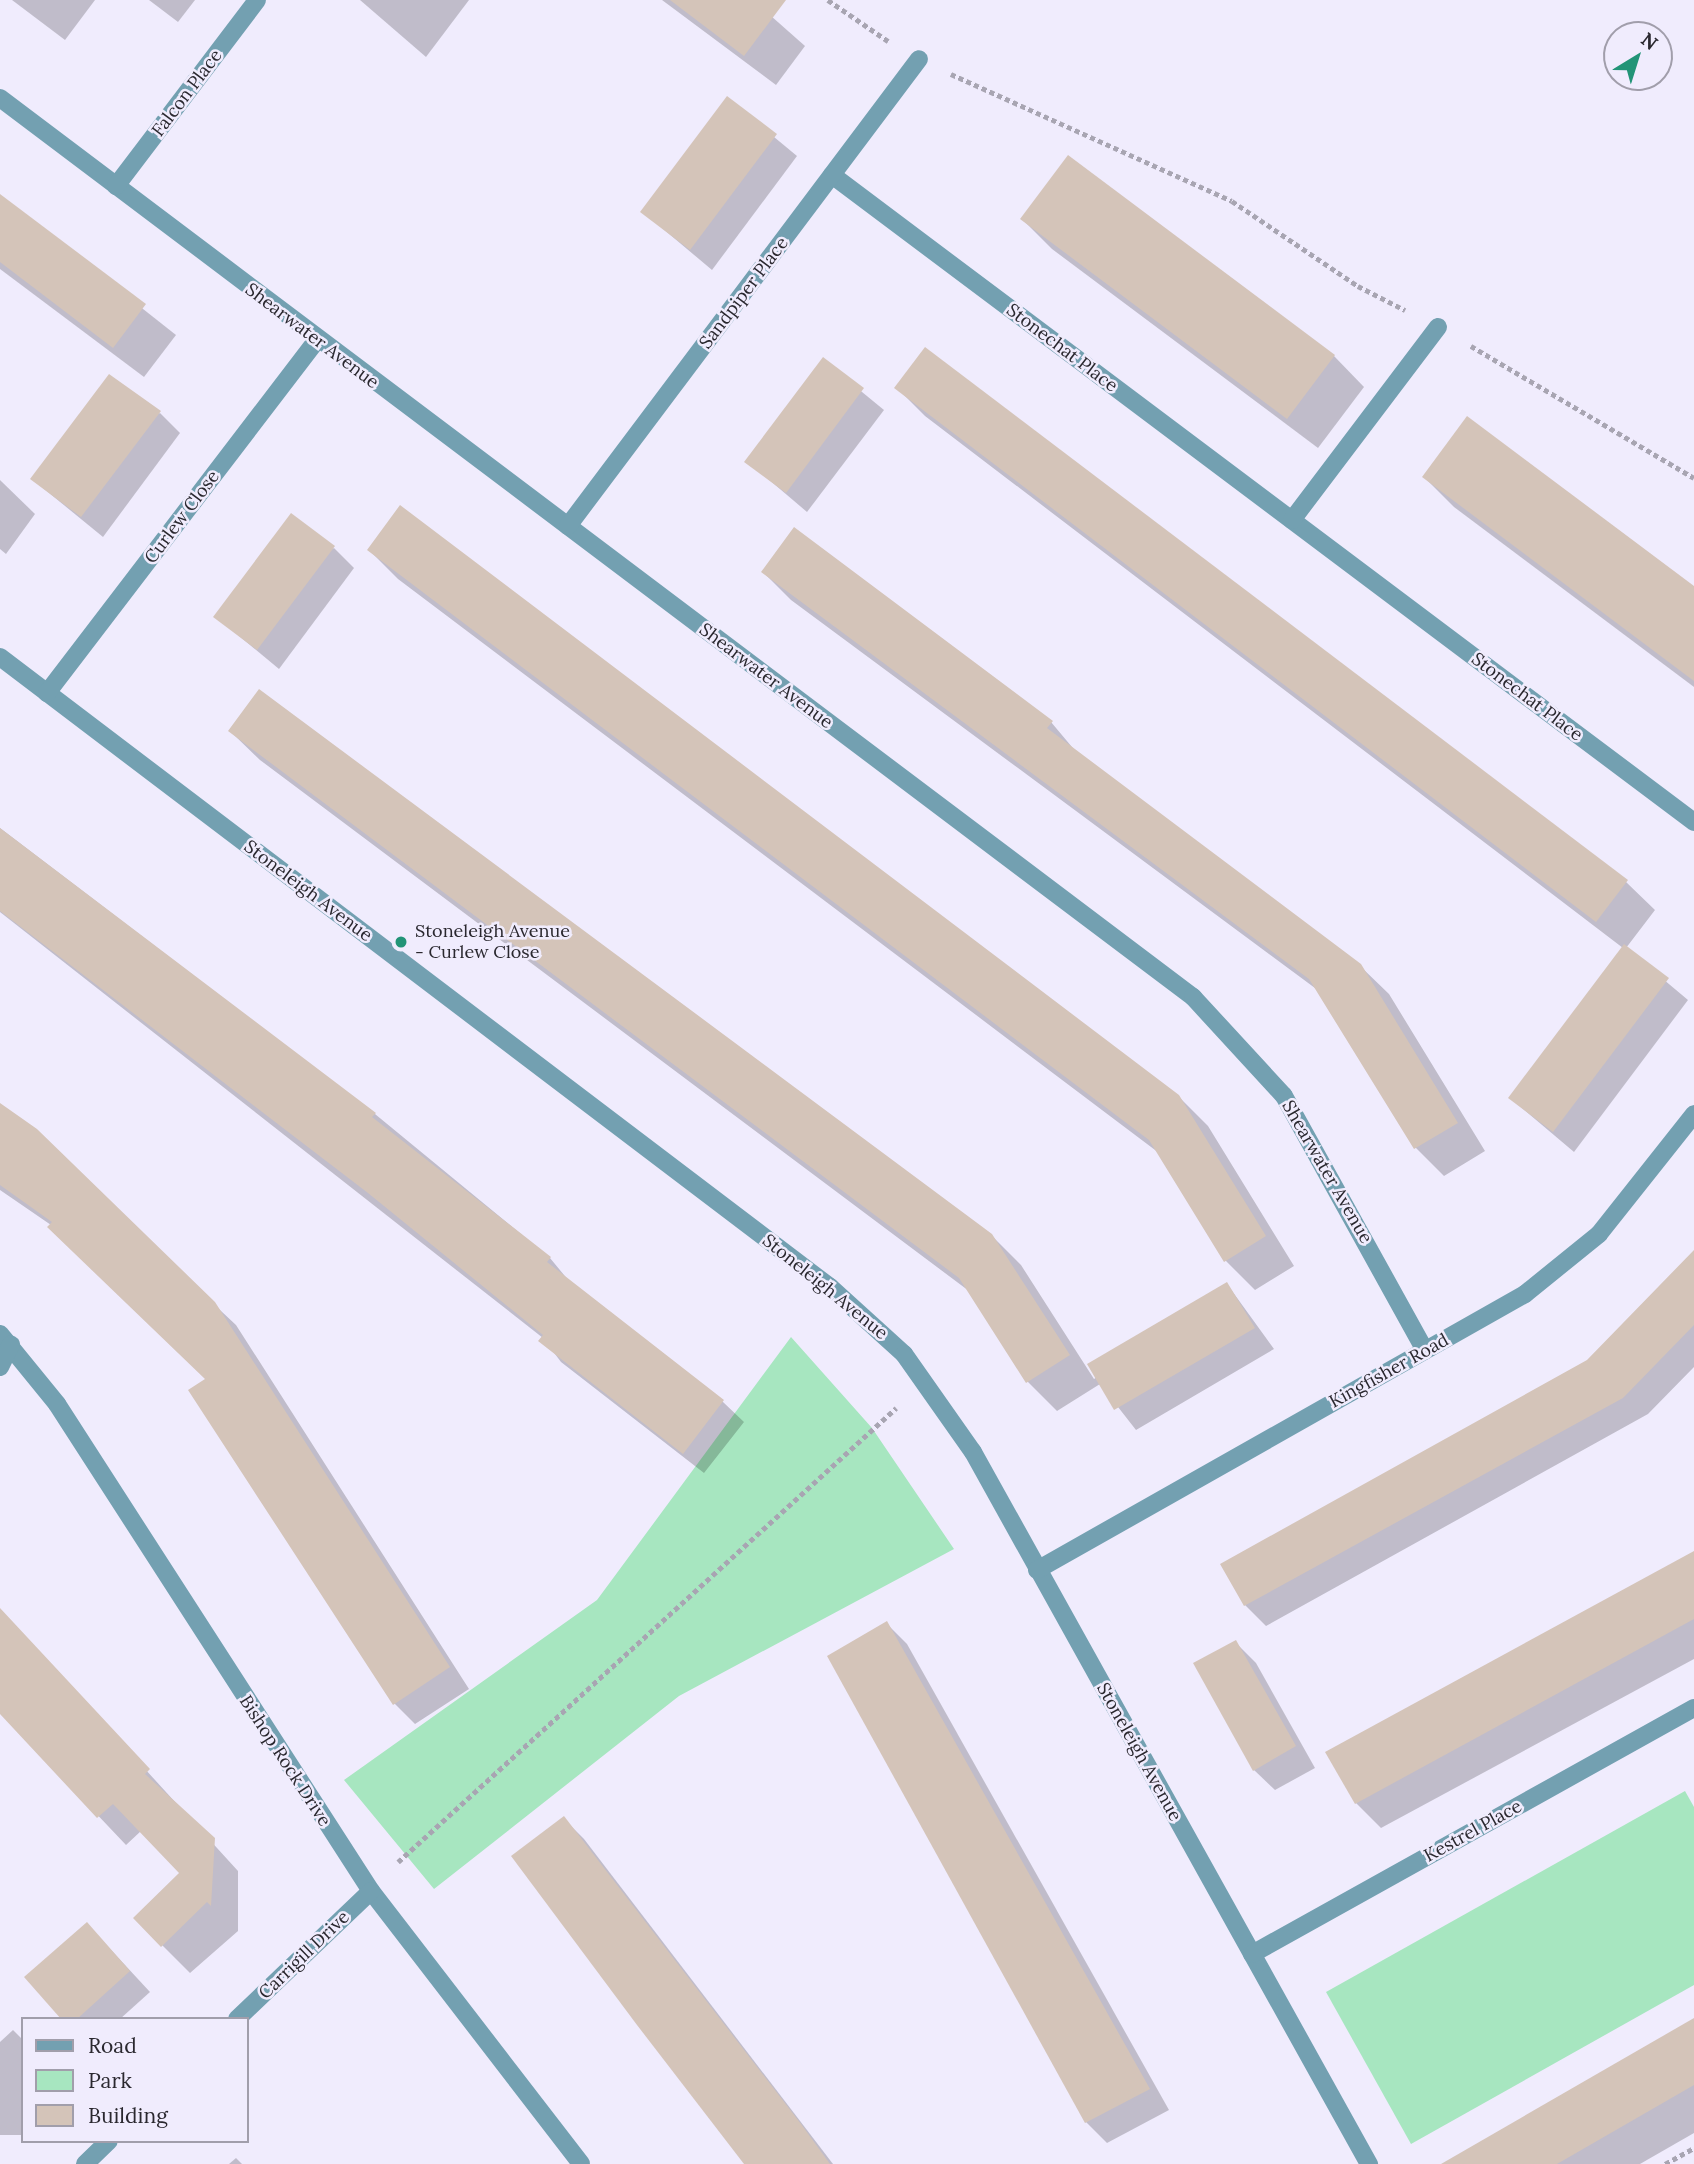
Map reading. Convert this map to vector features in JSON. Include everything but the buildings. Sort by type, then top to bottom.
[{"type":"street","name":"Falcon Place","points":[[116,186],[257,0]]},
{"type":"street","name":"Sandpiper Place","points":[[568,526],[919,59]]},
{"type":"street","name":"Shearwater Avenue","points":[[0,98],[1221,1023],[1284,1096],[1318,1149],[1425,1350]]},
{"type":"street","name":"Stonechat Place","points":[[832,175],[1694,822]]},
{"type":"street","points":[[1292,520],[1437,327]]},
{"type":"street","name":"Curlew Close","points":[[47,693],[317,340]]},
{"type":"street","name":"Stoneleigh Avenue","points":[[0,657],[830,1287],[928,1382],[1037,1570],[1369,2164]]},
{"type":"street","name":"Kingfisher Road","points":[[1037,1570],[1425,1350],[1561,1267],[1631,1198],[1694,1114]]},
{"type":"street","name":"Bishop Rock Drive","points":[[0,1367],[5,1339]]},
{"type":"street","name":"Bishop Rock Drive","points":[[5,1339],[57,1404],[370,1891],[581,2164]]},
{"type":"street","name":"Kestrel Place","points":[[1252,1954],[1694,1708]]},
{"type":"street","name":"Carrigill Drive","points":[[239,2017],[370,1891]]},
{"type":"street","points":[[85,2164],[107,2143]]},
{"type":"path","points":[[828,0],[919,59],[1233,201],[1358,286],[1437,327],[1694,478]]},
{"type":"path","points":[[370,1891],[928,1382]]},
{"type":"path","points":[[1665,2164],[1694,2148]]},
{"type":"green space","points":[[791,1337],[872,1428],[954,1549],[679,1696],[434,1889],[344,1780],[597,1600]]},
{"type":"green space","points":[[1685,1791],[1694,1807],[1694,1985],[1411,2144],[1326,1992]]},
{"type":"place","name":"Stoneleigh Avenue - Curlew Close","points":[[401,942]]}]
